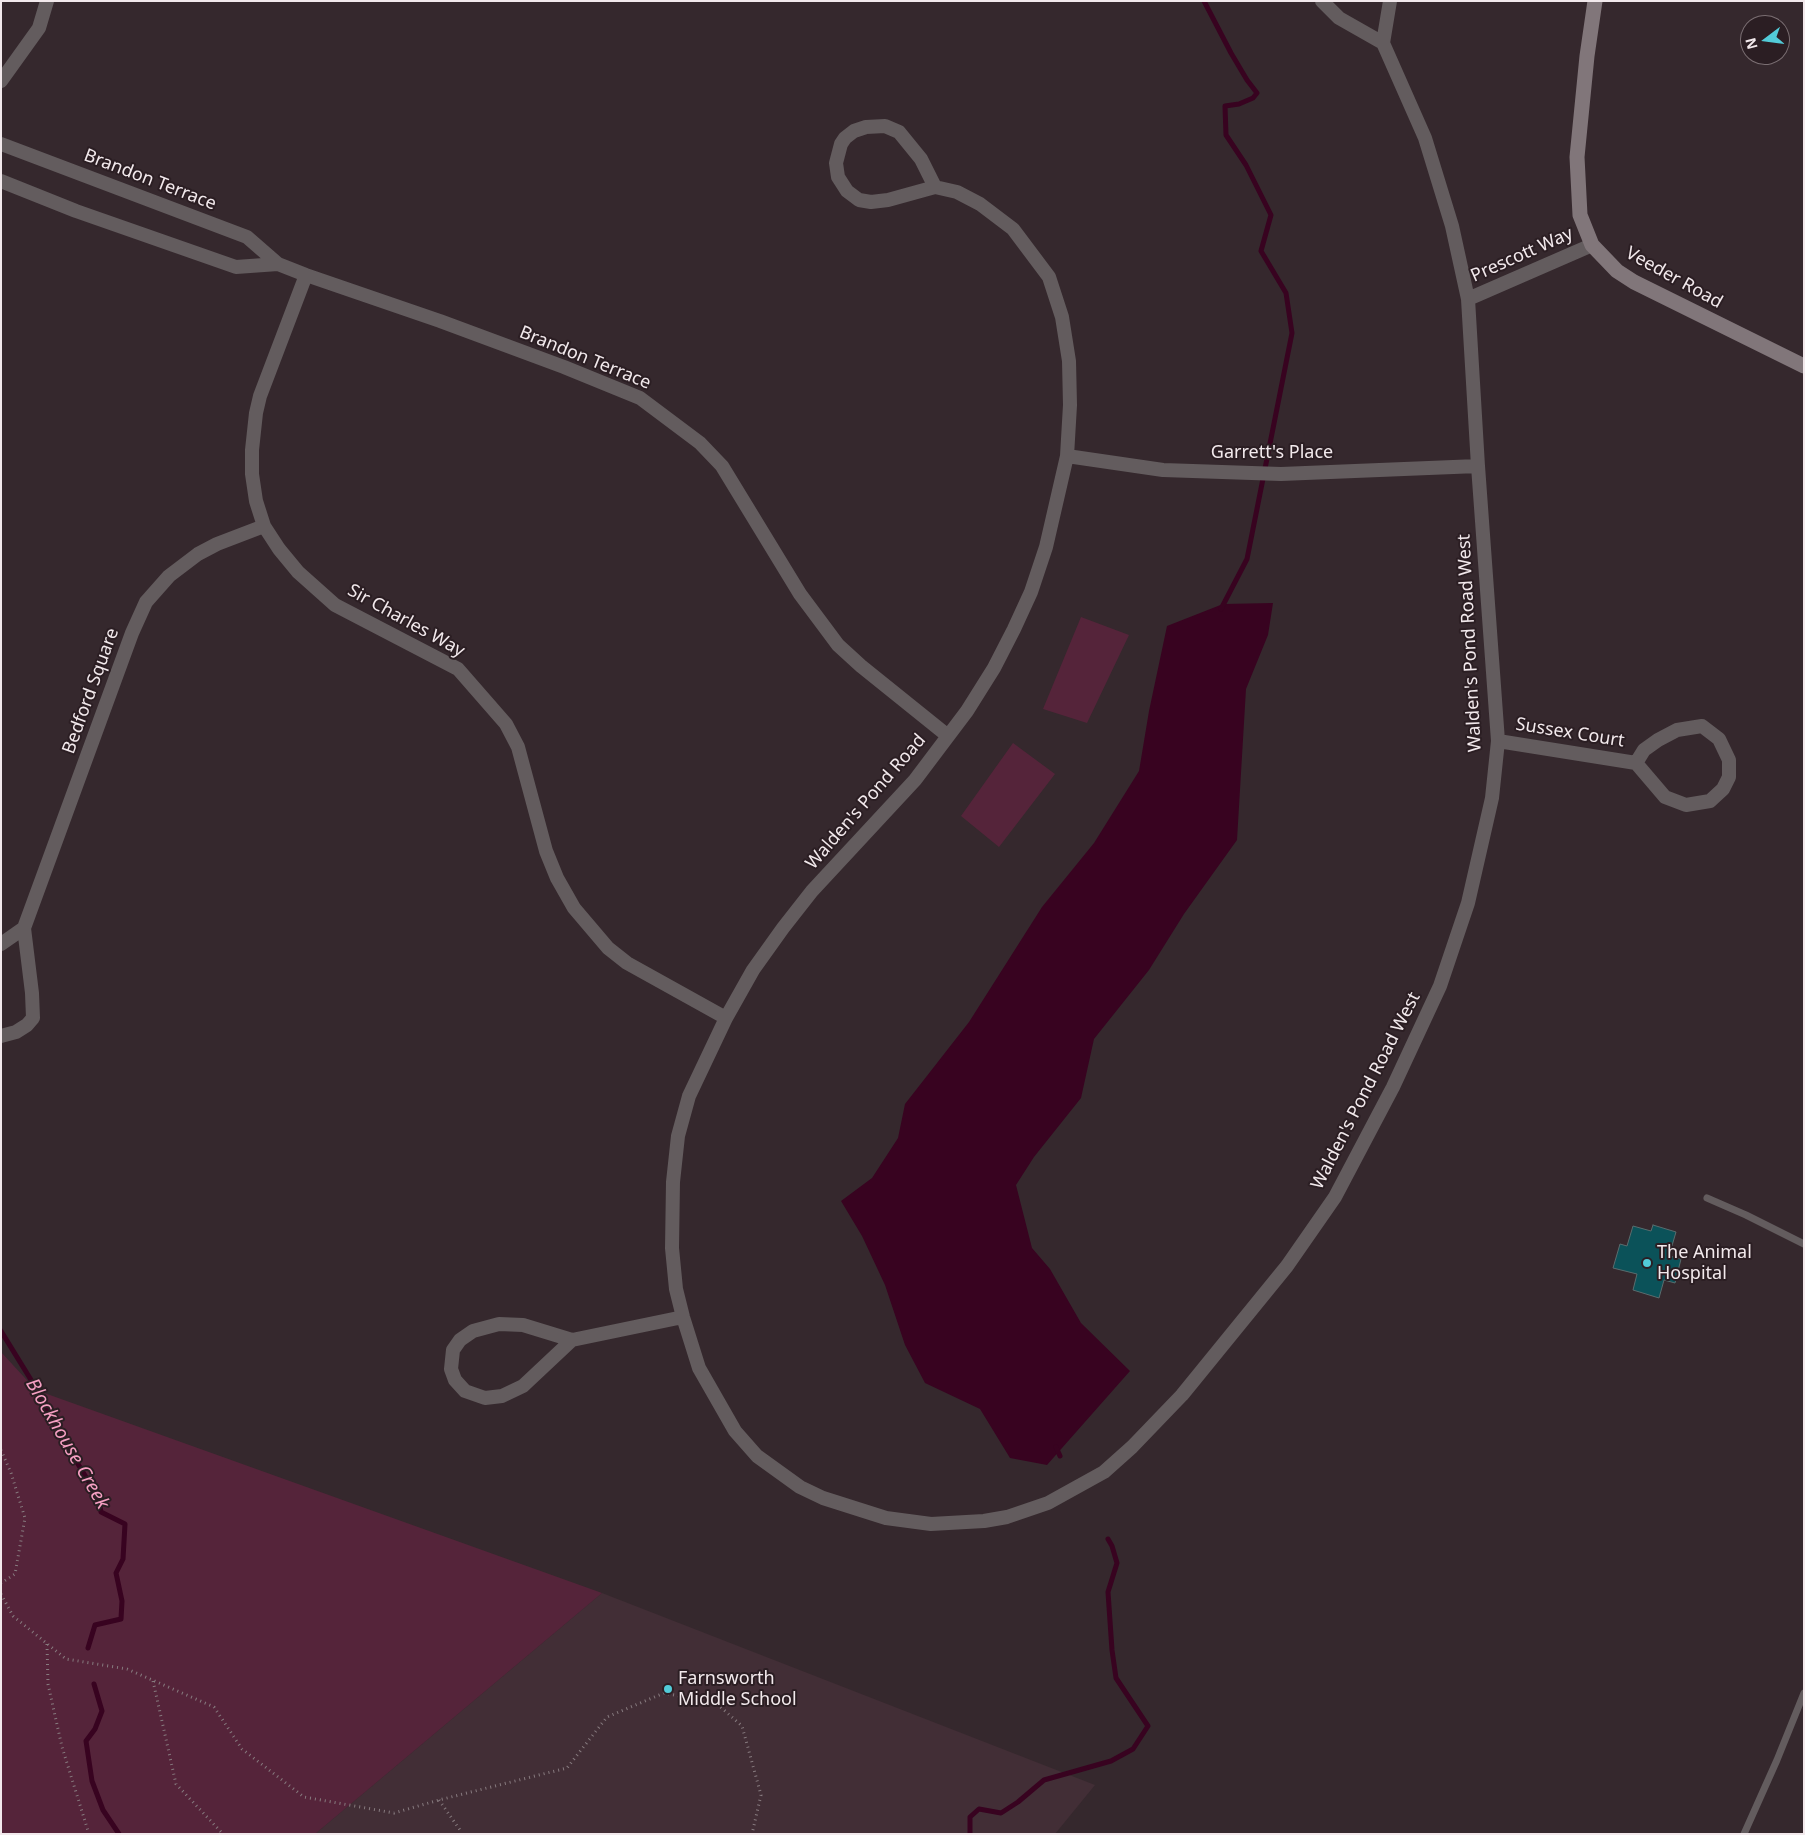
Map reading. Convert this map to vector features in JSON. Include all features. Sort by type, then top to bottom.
[{"type":"street","points":[[1,81],[39,28],[47,1]]},
{"type":"street","points":[[1322,1],[1340,18],[1383,43],[1390,1]]},
{"type":"street","name":"Veeder Road","points":[[1595,1],[1587,56],[1578,157],[1580,215],[1592,245],[1616,271],[1634,282],[1804,366]]},
{"type":"street","name":"Walden's Pond Road West","points":[[675,1166],[672,1248],[676,1289],[700,1368],[735,1431],[758,1456],[800,1487],[823,1498],[886,1518],[930,1524],[984,1521],[1007,1517],[1048,1503],[1104,1472],[1132,1448],[1182,1396],[1286,1266],[1335,1196],[1393,1087],[1440,986],[1468,903],[1492,798],[1498,741],[1468,299],[1452,226],[1425,138],[1383,43]]},
{"type":"street","name":"Walden's Pond Road","points":[[675,1166],[678,1136],[689,1096],[726,1018],[753,970],[812,891],[915,780],[967,712],[994,668],[1031,592],[1046,547],[1067,456],[1070,405],[1069,361],[1062,317],[1048,277],[1013,229],[980,204],[957,192],[935,188],[888,200],[871,202],[859,200],[847,191],[838,177],[836,163],[841,144],[854,131],[866,127],[885,126],[899,132],[922,159],[935,188]]},
{"type":"street","name":"Brandon Terrace","points":[[1,144],[247,236],[278,264],[440,321],[564,367],[640,398],[700,443],[722,466],[800,594],[838,645],[861,666],[948,736]]},
{"type":"street","name":"Brandon Terrace","points":[[1,181],[76,211],[236,267],[278,264]]},
{"type":"street","name":"Prescott Way","points":[[1468,299],[1592,245]]},
{"type":"street","name":"Sir Charles Way","points":[[306,275],[260,396],[256,413],[252,450],[252,474],[256,501],[264,526],[279,549],[298,572],[335,605],[458,669],[506,724],[518,747],[546,851],[557,878],[574,908],[608,948],[627,963],[726,1018]]},
{"type":"street","name":"Garrett's Place","points":[[1067,456],[1163,470],[1281,474],[1478,466]]},
{"type":"street","name":"Bedford Square","points":[[1,1036],[16,1032],[28,1025],[33,1018],[24,928],[132,633],[146,602],[169,576],[198,554],[217,544],[264,526]]},
{"type":"street","name":"Sussex Court","points":[[1498,741],[1636,763],[1665,797],[1686,805],[1710,800],[1723,789],[1729,777],[1729,760],[1719,739],[1702,726],[1677,730],[1658,740],[1644,750],[1636,763]]},
{"type":"street","points":[[1,944],[24,928]]},
{"type":"street","points":[[572,1340],[523,1386],[502,1396],[485,1398],[465,1391],[455,1380],[451,1369],[453,1350],[460,1340],[473,1331],[500,1324],[523,1325],[572,1340],[683,1317]]},
{"type":"lane","points":[[1707,1198],[1804,1244]]},
{"type":"lane","points":[[1744,1834],[1804,1693]]},
{"type":"path","points":[[1,1450],[11,1473],[24,1518],[15,1574],[1,1583]]},
{"type":"path","points":[[1,1594],[14,1616],[66,1659],[127,1668],[214,1707],[242,1749],[304,1797],[394,1814],[439,1800],[566,1768],[607,1717],[664,1693],[716,1703],[742,1726],[761,1795],[752,1834]]},
{"type":"path","points":[[47,1644],[48,1684],[62,1746],[89,1834]]},
{"type":"path","points":[[153,1680],[176,1784],[223,1834]]},
{"type":"path","points":[[439,1800],[460,1830],[460,1834]]},
{"type":"shaded area","points":[[1273,603],[1268,635],[1246,689],[1237,840],[1184,914],[1149,970],[1094,1039],[1081,1098],[1034,1157],[1016,1185],[1032,1248],[1050,1269],[1081,1323],[1130,1371],[1047,1465],[1010,1458],[980,1409],[925,1383],[905,1345],[885,1285],[862,1236],[841,1201],[872,1178],[898,1138],[905,1104],[969,1022],[1042,907],[1094,843],[1139,771],[1149,711],[1167,626],[1223,604]]},
{"type":"shaded area","points":[[1081,617],[1129,635],[1087,723],[1043,709]]},
{"type":"shaded area","points":[[1013,743],[1055,774],[999,847],[961,816]]},
{"type":"shaded area","points":[[1,1352],[36,1390],[602,1593],[315,1834],[1,1834]]},
{"type":"shaded area","name":"Farnsworth Middle School","points":[[602,1593],[1095,1785],[1055,1834],[315,1834]]},
{"type":"building","name":"The Animal Hospital","points":[[1653,1225],[1676,1232],[1669,1256],[1681,1259],[1675,1283],[1664,1280],[1659,1298],[1633,1290],[1637,1274],[1613,1268],[1620,1244],[1627,1246],[1633,1226],[1651,1231]]},
{"type":"waterway","points":[[1204,1],[1231,53],[1257,93],[1253,98],[1239,104],[1225,106],[1226,135],[1246,165],[1271,215],[1261,251],[1286,293],[1292,333],[1247,559],[1221,609]]},
{"type":"waterway","name":"Blockhouse Creek","points":[[1,1331],[98,1497],[101,1512],[125,1524],[123,1559],[116,1573],[122,1601],[121,1619],[95,1625],[88,1648]]},
{"type":"waterway","points":[[1056,1447],[1060,1456]]},
{"type":"waterway","points":[[970,1834],[970,1817],[979,1809],[1001,1813],[1018,1802],[1044,1780],[1111,1761],[1133,1749],[1148,1726],[1116,1678],[1108,1592],[1117,1563],[1108,1539]]},
{"type":"waterway","name":"Blockhouse Creek","points":[[94,1684],[102,1711],[95,1729],[86,1741],[92,1781],[103,1810],[119,1834]]},
{"type":"place","name":"The Animal Hospital","points":[[1647,1263]]},
{"type":"place","name":"Farnsworth Middle School","points":[[668,1689]]}]
